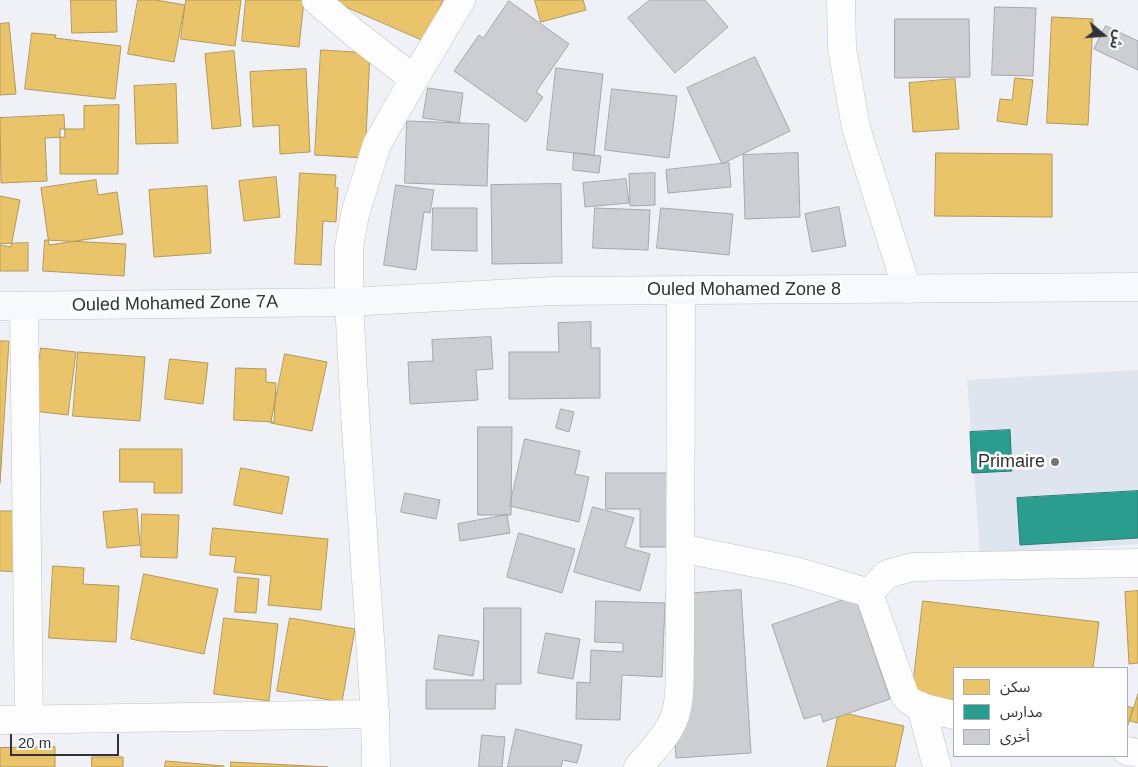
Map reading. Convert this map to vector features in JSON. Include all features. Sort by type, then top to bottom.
[{"type":"main road","name":"Ouled Mohamed Zone 8","points":[[349,302],[553,291],[1138,287]]},
{"type":"main road","name":"Ouled Mohamed Zone 7A","points":[[12,306],[349,302]]},
{"type":"street","points":[[316,0],[353,32],[414,78]]},
{"type":"street","points":[[376,767],[349,302],[349,247],[355,214],[377,144],[461,0]]},
{"type":"street","points":[[841,0],[842,48],[856,128],[907,289]]},
{"type":"street","points":[[638,767],[666,734],[674,720],[677,704],[680,648],[681,290]]},
{"type":"street","points":[[12,306],[29,720]]},
{"type":"street","points":[[680,548],[796,572],[869,593]]},
{"type":"street","points":[[869,593],[887,574],[913,567],[1138,562]]},
{"type":"street","points":[[869,593],[902,689],[908,700],[921,706],[953,715]]},
{"type":"street","points":[[921,706],[937,767]]},
{"type":"street","points":[[0,720],[374,714]]},
{"type":"shaded area","name":"Primaire","points":[[1138,370],[1138,544],[980,555],[967,380]]},
{"type":"building: سكن","points":[[71,0],[116,0],[117,32],[72,33]]},
{"type":"building: سكن","points":[[138,0],[156,0],[185,5],[174,62],[128,54]]},
{"type":"building: سكن","points":[[186,0],[241,0],[235,46],[181,39]]},
{"type":"building: سكن","points":[[246,0],[304,0],[299,47],[242,41]]},
{"type":"building: سكن","points":[[330,0],[443,0],[425,41]]},
{"type":"building: سكن","points":[[535,0],[583,0],[586,10],[541,22]]},
{"type":"building: سكن","points":[[1052,17],[1093,19],[1088,125],[1047,123]]},
{"type":"building: سكن","points":[[9,23],[16,94],[0,95],[0,24]]},
{"type":"building: سكن","points":[[32,33],[56,35],[55,38],[121,46],[115,99],[25,89]]},
{"type":"building: سكن","points":[[321,50],[370,53],[365,158],[315,155]]},
{"type":"building: سكن","points":[[234,51],[241,126],[212,129],[205,54]]},
{"type":"building: سكن","points":[[306,69],[310,152],[280,154],[279,125],[253,127],[250,72]]},
{"type":"building: سكن","points":[[1015,78],[1033,80],[1027,125],[997,121],[1000,99],[1012,100]]},
{"type":"building: سكن","points":[[955,79],[959,129],[913,132],[909,83]]},
{"type":"building: سكن","points":[[176,84],[178,143],[136,144],[134,86]]},
{"type":"building: سكن","points":[[119,105],[118,174],[60,174],[60,129],[84,129],[84,106]]},
{"type":"building: سكن","points":[[64,115],[65,137],[45,138],[47,181],[1,183],[0,118]]},
{"type":"building: سكن","points":[[936,153],[1052,154],[1052,217],[935,216]]},
{"type":"building: سكن","points":[[300,173],[336,175],[335,187],[338,188],[336,222],[323,221],[321,265],[295,264]]},
{"type":"building: سكن","points":[[276,177],[280,217],[244,221],[239,181]]},
{"type":"building: سكن","points":[[96,180],[98,195],[117,192],[123,234],[49,245],[41,188]]},
{"type":"building: سكن","points":[[207,186],[211,253],[154,257],[149,190]]},
{"type":"building: سكن","points":[[0,196],[20,200],[11,247],[0,245]]},
{"type":"building: سكن","points":[[45,240],[126,244],[124,276],[43,271]]},
{"type":"building: سكن","points":[[28,243],[28,271],[0,271],[0,244]]},
{"type":"building: سكن","points":[[0,341],[9,341],[0,483]]},
{"type":"building: سكن","points":[[41,348],[76,352],[68,415],[33,411]]},
{"type":"building: سكن","points":[[78,352],[145,357],[140,421],[73,416]]},
{"type":"building: سكن","points":[[285,354],[327,362],[312,431],[271,423]]},
{"type":"building: سكن","points":[[170,359],[208,363],[203,404],[165,399]]},
{"type":"building: سكن","points":[[236,368],[266,369],[266,382],[276,383],[274,422],[234,420]]},
{"type":"building: سكن","points":[[120,449],[182,449],[182,493],[154,493],[154,482],[120,482]]},
{"type":"building: سكن","points":[[241,468],[289,477],[282,514],[234,505]]},
{"type":"building: سكن","points":[[137,509],[140,545],[107,548],[103,512]]},
{"type":"building: سكن","points":[[0,511],[23,511],[23,572],[0,571]]},
{"type":"building: سكن","points":[[142,514],[179,515],[177,558],[141,557]]},
{"type":"building: سكن","points":[[213,528],[328,539],[321,610],[268,605],[271,576],[234,572],[236,557],[210,555]]},
{"type":"building: سكن","points":[[53,566],[84,568],[83,584],[119,586],[116,642],[49,638]]},
{"type":"building: سكن","points":[[144,574],[218,589],[204,654],[131,639]]},
{"type":"building: سكن","points":[[238,577],[259,579],[256,613],[235,612]]},
{"type":"building: سكن","points":[[1138,591],[1138,663],[1129,664],[1125,592]]},
{"type":"building: سكن","points":[[923,601],[1099,622],[1093,667],[953,667],[953,700],[912,695]]},
{"type":"building: سكن","points":[[224,618],[278,624],[269,701],[214,694]]},
{"type":"building: سكن","points":[[290,618],[355,629],[342,702],[277,691]]},
{"type":"building: سكن","points":[[1138,694],[1138,723],[1130,721]]},
{"type":"building: سكن","points":[[1128,706],[1133,708],[1128,725]]},
{"type":"building: سكن","points":[[839,712],[904,726],[895,767],[827,767]]},
{"type":"building: سكن","points":[[55,747],[55,767],[0,767],[0,748]]},
{"type":"building: سكن","points":[[92,757],[123,757],[123,767],[92,767]]},
{"type":"building: سكن","points":[[166,761],[224,766],[224,767],[165,767]]},
{"type":"building: سكن","points":[[231,762],[328,767],[231,767]]},
{"type":"building: مدارس","points":[[1010,430],[1012,471],[972,473],[970,432]]},
{"type":"building: مدارس","points":[[1138,491],[1138,538],[1020,545],[1017,498]]},
{"type":"building: أخرى","points":[[650,0],[705,0],[728,27],[675,73],[628,18]]},
{"type":"building: أخرى","points":[[509,1],[569,44],[536,92],[543,97],[526,122],[454,71],[479,35],[483,38]]},
{"type":"building: أخرى","points":[[995,7],[1036,8],[1033,76],[992,75]]},
{"type":"building: أخرى","points":[[895,19],[969,19],[970,77],[895,78]]},
{"type":"building: أخرى","points":[[1106,26],[1138,41],[1138,70],[1094,49]]},
{"type":"building: أخرى","points":[[755,57],[790,131],[722,164],[687,88]]},
{"type":"building: أخرى","points":[[556,68],[603,74],[594,155],[547,150]]},
{"type":"building: أخرى","points":[[428,88],[463,93],[459,123],[423,118]]},
{"type":"building: أخرى","points":[[612,89],[677,96],[669,158],[605,150]]},
{"type":"building: أخرى","points":[[407,121],[489,124],[487,186],[405,183]]},
{"type":"building: أخرى","points":[[574,153],[601,156],[599,173],[573,170]]},
{"type":"building: أخرى","points":[[798,153],[800,217],[745,219],[743,155]]},
{"type":"building: أخرى","points":[[729,163],[731,187],[668,193],[666,170]]},
{"type":"building: أخرى","points":[[655,173],[655,205],[630,206],[629,174]]},
{"type":"building: أخرى","points":[[626,179],[629,203],[585,207],[583,183]]},
{"type":"building: أخرى","points":[[561,184],[562,263],[492,264],[491,185]]},
{"type":"building: أخرى","points":[[396,185],[434,190],[430,213],[424,212],[416,270],[384,265]]},
{"type":"building: أخرى","points":[[839,207],[846,246],[812,252],[805,214]]},
{"type":"building: أخرى","points":[[433,208],[477,208],[477,251],[432,250]]},
{"type":"building: أخرى","points":[[595,208],[650,210],[648,250],[593,248]]},
{"type":"building: أخرى","points":[[661,208],[733,214],[729,255],[657,248]]},
{"type":"building: أخرى","points":[[591,322],[591,348],[600,348],[600,398],[509,399],[509,352],[559,352],[558,323]]},
{"type":"building: أخرى","points":[[491,337],[493,369],[476,370],[478,400],[410,404],[408,362],[433,361],[432,340]]},
{"type":"building: أخرى","points":[[561,409],[574,412],[569,432],[556,428]]},
{"type":"building: أخرى","points":[[478,427],[512,427],[511,515],[478,515]]},
{"type":"building: أخرى","points":[[525,439],[580,451],[575,474],[589,477],[579,522],[510,506]]},
{"type":"building: أخرى","points":[[606,473],[669,473],[669,547],[640,547],[640,509],[606,509]]},
{"type":"building: أخرى","points":[[405,493],[440,500],[436,519],[401,512]]},
{"type":"building: أخرى","points":[[593,507],[634,518],[625,547],[650,554],[640,591],[574,572]]},
{"type":"building: أخرى","points":[[507,515],[510,533],[460,541],[458,524]]},
{"type":"building: أخرى","points":[[519,533],[575,549],[562,593],[507,577]]},
{"type":"building: أخرى","points":[[741,590],[751,753],[676,758],[666,595]]},
{"type":"building: أخرى","points":[[855,596],[890,699],[823,722],[821,714],[804,719],[772,625]]},
{"type":"building: أخرى","points":[[596,601],[665,603],[662,677],[622,675],[620,720],[576,719],[577,682],[590,683],[591,650],[623,652],[623,643],[595,642]]},
{"type":"building: أخرى","points":[[484,608],[521,608],[521,684],[496,684],[495,709],[426,709],[426,680],[483,680]]},
{"type":"building: أخرى","points":[[546,633],[580,639],[573,679],[538,673]]},
{"type":"building: أخرى","points":[[439,635],[479,641],[473,676],[434,669]]},
{"type":"building: أخرى","points":[[516,729],[582,745],[577,763],[563,760],[561,767],[508,767]]},
{"type":"building: أخرى","points":[[482,735],[505,737],[502,767],[479,767]]},
{"type":"place","name":"Primaire","points":[[1055,462]]}]
